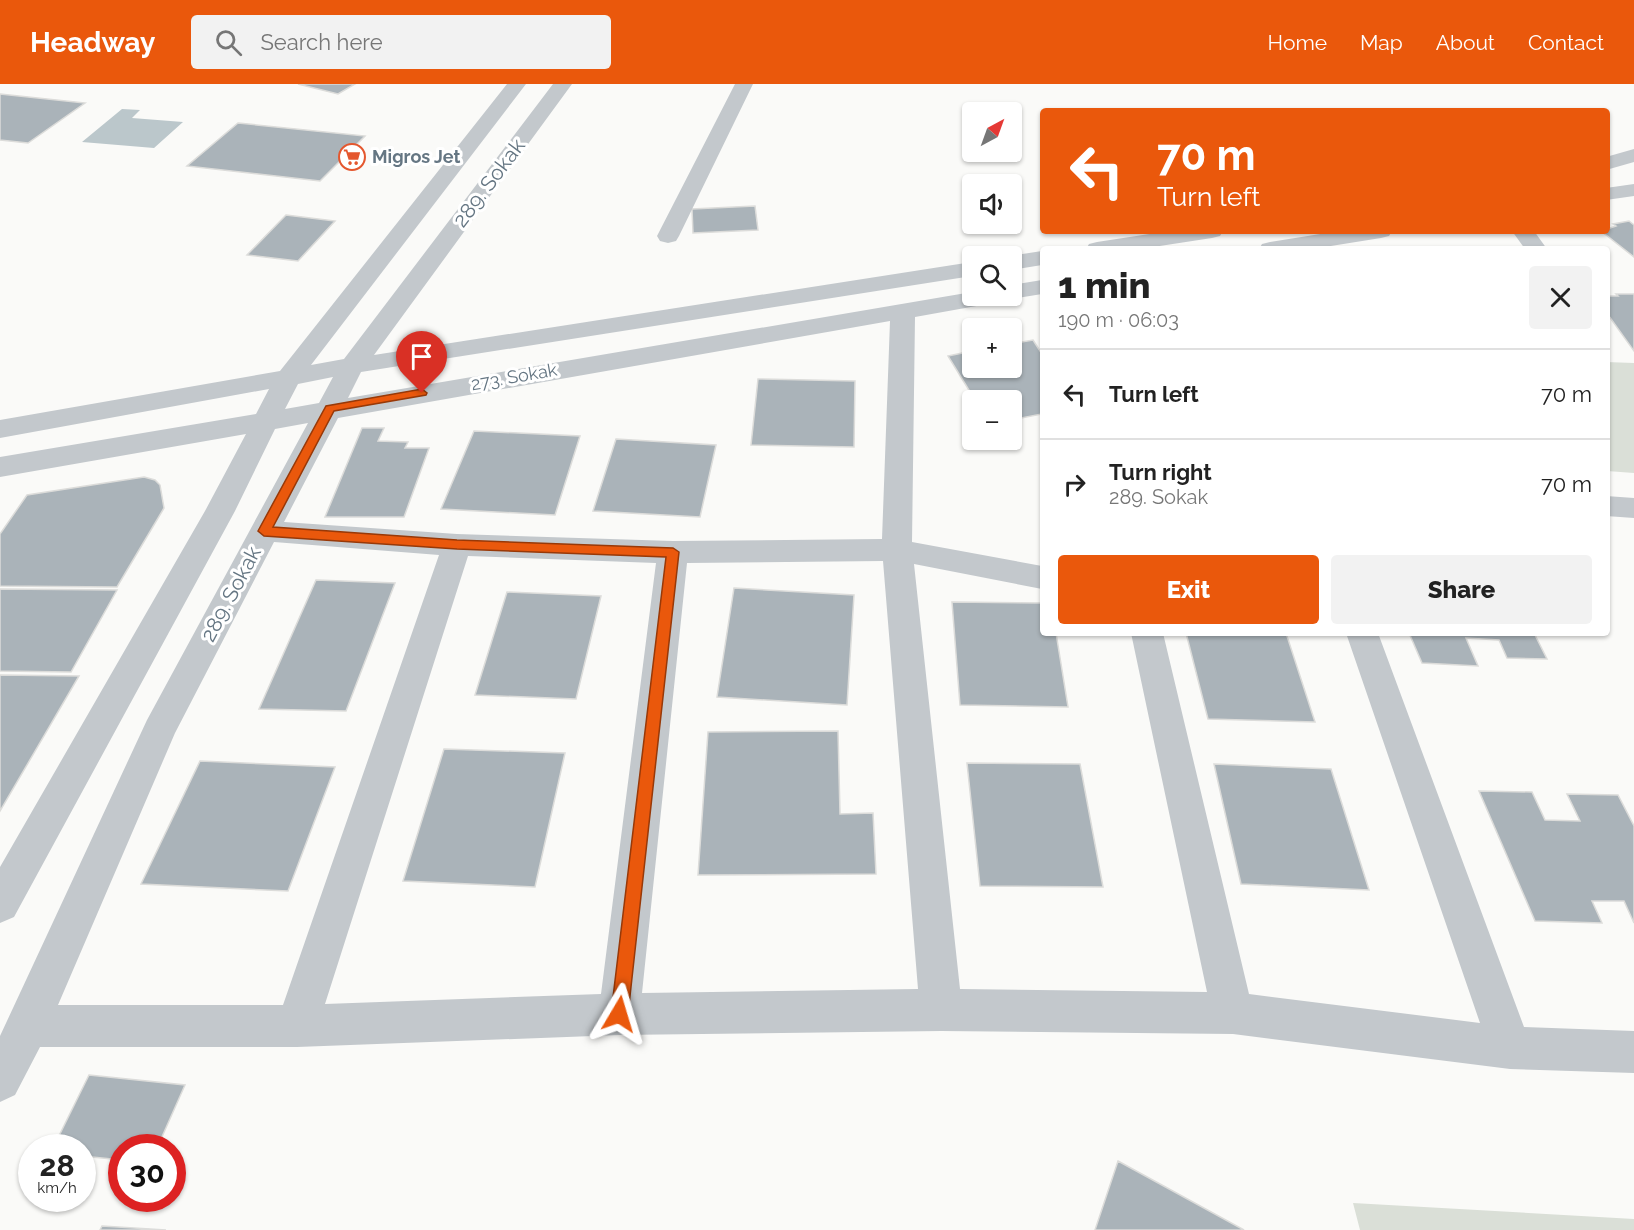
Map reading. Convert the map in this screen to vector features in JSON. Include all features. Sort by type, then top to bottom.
[{"type":"street","points":[[0,904],[220,511],[287,379],[517,84]]},
{"type":"street","name":"289. Sokak","points":[[0,1080],[28,1026],[159,730],[352,366],[563,84]]},
{"type":"street","points":[[668,236],[744,84]]},
{"type":"street","points":[[1610,163],[1634,155]]},
{"type":"street","points":[[1610,193],[1634,190]]},
{"type":"street","points":[[1116,246],[1193,234]]},
{"type":"street","points":[[1288,246],[1362,234]]},
{"type":"street","points":[[1022,261],[1040,258]]},
{"type":"street","name":"273. Sokak","points":[[0,429],[352,366],[962,271]]},
{"type":"street","points":[[1022,290],[1040,287]]},
{"type":"street","name":"273. Sokak","points":[[0,467],[962,301]]},
{"type":"street","points":[[903,311],[897,550],[940,1011]]},
{"type":"street","points":[[1610,506],[1634,508]]},
{"type":"street","points":[[264,531],[457,545],[673,552],[897,550],[1040,577]]},
{"type":"street","points":[[297,1026],[457,545]]},
{"type":"street","points":[[619,1014],[673,552]]},
{"type":"street","points":[[1148,636],[1233,1013]]},
{"type":"street","points":[[1363,636],[1510,1048]]},
{"type":"street","points":[[28,1026],[297,1026],[619,1014],[940,1011],[1233,1013],[1510,1048],[1634,1052]]},
{"type":"shaded area","points":[[122,109],[140,110],[132,118],[183,122],[154,148],[82,142]]},
{"type":"shaded area","points":[[1610,362],[1634,363],[1634,473],[1610,471]]},
{"type":"shaded area","points":[[1353,1203],[1634,1219],[1634,1230],[1360,1230]]},
{"type":"building","points":[[298,84],[355,84],[338,94]]},
{"type":"building","points":[[0,94],[85,103],[28,143],[0,140]]},
{"type":"building","points":[[238,123],[365,136],[320,181],[187,166]]},
{"type":"building","points":[[755,206],[758,230],[693,233],[692,209]]},
{"type":"building","points":[[286,215],[335,221],[298,261],[247,255]]},
{"type":"building","points":[[1629,221],[1634,225],[1634,257],[1605,234],[1610,234],[1610,228],[1616,226],[1613,224]]},
{"type":"building","points":[[1616,294],[1634,294],[1634,351],[1610,318],[1610,296],[1618,296]]},
{"type":"building","points":[[1033,340],[1040,351],[1040,414],[1022,418],[1022,390],[969,390],[948,356],[962,353],[962,378],[1022,378],[1022,342]]},
{"type":"building","points":[[758,379],[855,381],[854,447],[751,445]]},
{"type":"building","points":[[362,428],[384,428],[378,441],[408,442],[405,448],[429,448],[404,517],[325,517]]},
{"type":"building","points":[[474,431],[580,436],[555,515],[441,509]]},
{"type":"building","points":[[616,439],[716,445],[700,517],[593,511]]},
{"type":"building","points":[[144,477],[155,480],[160,485],[164,508],[117,587],[0,586],[0,534],[27,495]]},
{"type":"building","points":[[316,580],[395,583],[346,711],[259,709]]},
{"type":"building","points":[[734,588],[854,595],[847,705],[717,697]]},
{"type":"building","points":[[0,589],[117,590],[71,672],[0,671]]},
{"type":"building","points":[[507,592],[601,596],[576,699],[475,695]]},
{"type":"building","points":[[952,602],[1040,603],[1040,636],[1056,636],[1068,707],[960,705]]},
{"type":"building","points":[[1187,636],[1287,636],[1315,722],[1208,719]]},
{"type":"building","points":[[1410,636],[1536,636],[1547,659],[1507,658],[1499,640],[1466,638],[1478,666],[1422,663]]},
{"type":"building","points":[[0,675],[79,676],[0,811]]},
{"type":"building","points":[[838,731],[840,814],[873,813],[876,874],[698,875],[708,732]]},
{"type":"building","points":[[444,749],[565,753],[535,887],[403,881]]},
{"type":"building","points":[[200,761],[335,767],[288,891],[141,884]]},
{"type":"building","points":[[967,763],[1080,764],[1103,887],[980,886]]},
{"type":"building","points":[[1214,764],[1331,769],[1369,890],[1241,884]]},
{"type":"building","points":[[1479,791],[1532,792],[1545,820],[1580,821],[1567,794],[1618,795],[1634,826],[1634,923],[1624,901],[1592,901],[1602,923],[1535,921]]},
{"type":"building","points":[[89,1075],[185,1085],[163,1134],[108,1134],[108,1159],[96,1157],[96,1134],[60,1134]]},
{"type":"building","points":[[1118,1161],[1244,1230],[1095,1230]]},
{"type":"building","points":[[102,1226],[166,1230],[100,1230]]},
{"type":"place","name":"Migros Jet","points":[[352,157]]},
{"type":"route","points":[[422,393],[330,409],[264,531],[457,545],[673,552],[619,1014]]}]
